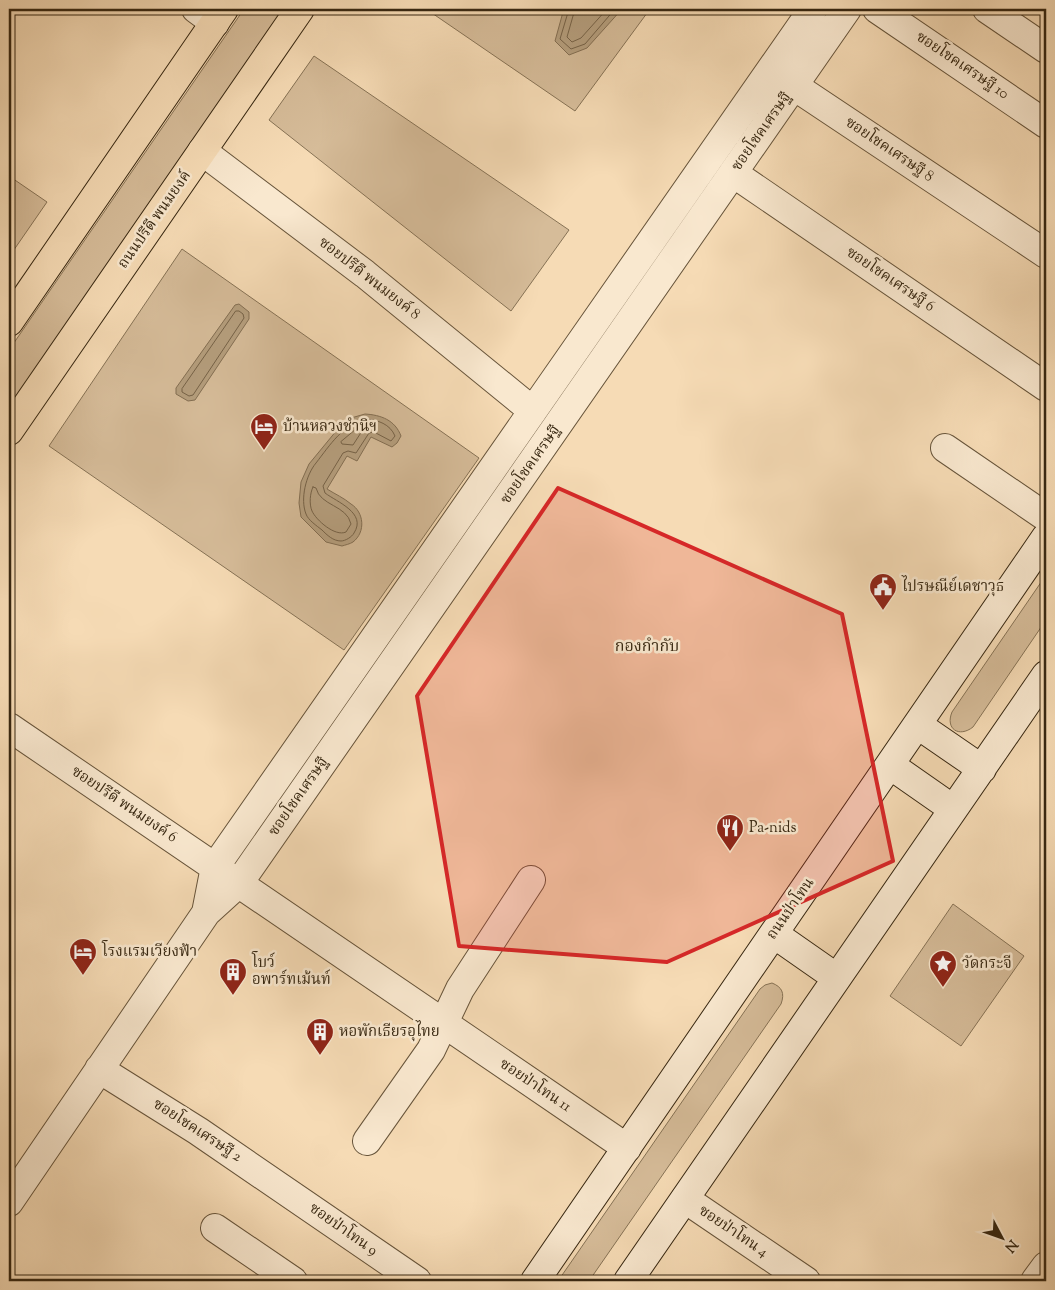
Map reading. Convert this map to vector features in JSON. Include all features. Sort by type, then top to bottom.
[{"type":"main road","name":"ถนนปรีดี พนมยงค์","points":[[9,431],[300,9]]},
{"type":"main road","points":[[9,322],[212,13]]},
{"type":"street","name":"ซอยโชคเศรษฐี","points":[[206,913],[215,867],[813,9]]},
{"type":"street","name":"ซอยโชคเศรษฐี","points":[[9,1202],[206,913],[239,883],[847,9]]},
{"type":"street","name":"ซอยโชคเศรษฐี 10","points":[[877,9],[1046,124]]},
{"type":"street","points":[[987,9],[1046,49]]},
{"type":"street","name":"ซอยโชคเศรษฐี 8","points":[[794,86],[1046,254]]},
{"type":"street","name":"ซอยปรีดี พนมยงค์ 8","points":[[202,151],[365,274],[533,411]]},
{"type":"street","name":"ซอยโชคเศรษฐี 6","points":[[733,173],[1046,387]]},
{"type":"street","points":[[944,448],[1046,517]]},
{"type":"street","points":[[472,499],[495,516]]},
{"type":"street","name":"ถนนป่าโทน","points":[[535,1281],[1046,538]]},
{"type":"street","points":[[628,1281],[1046,675]]},
{"type":"street","points":[[918,724],[982,769]]},
{"type":"street","name":"ซอยปรีดี พนมยงค์ 6","points":[[9,727],[239,883]]},
{"type":"street","points":[[890,765],[954,810]]},
{"type":"street","points":[[367,1142],[431,1050],[460,989],[532,880]]},
{"type":"street","name":"ซอยป่าโทน 11","points":[[239,883],[627,1148]]},
{"type":"street","points":[[774,934],[838,978]]},
{"type":"street","name":"ซอยโชคเศรษฐี 2","points":[[99,1069],[198,1131],[293,1196]]},
{"type":"street","name":"ซอยป่าโทน 9","points":[[293,1196],[417,1281]]},
{"type":"street","name":"ซอยป่าโทน 4","points":[[685,1199],[806,1281]]},
{"type":"street","points":[[215,1228],[293,1281]]},
{"type":"street","points":[[1035,1281],[1046,1266]]},
{"type":"highlighted area","points":[[558,488],[842,614],[893,861],[667,962],[459,946],[417,696]]},
{"type":"shaded area","points":[[244,9],[283,9],[9,408],[9,350]]},
{"type":"shaded area","points":[[426,9],[650,9],[575,111]]},
{"type":"shaded area","points":[[314,56],[569,230],[511,311],[269,120]]},
{"type":"shaded area","points":[[9,176],[47,202],[9,257]]},
{"type":"shaded area","points":[[182,249],[479,458],[344,650],[49,446]]},
{"type":"shaded area","points":[[1046,575],[1046,620],[973,727],[963,732],[958,732],[950,723],[952,712]]},
{"type":"shaded area","points":[[953,904],[1024,956],[961,1046],[890,996]]},
{"type":"shaded area","points":[[772,983],[782,991],[781,1004],[589,1281],[558,1281],[760,989]]},
{"type":"water","points":[[565,9],[622,9],[587,48],[569,55],[555,41]]},
{"type":"water","points":[[239,304],[249,312],[249,319],[195,400],[188,401],[176,394],[176,388],[235,305]]},
{"type":"water","points":[[365,414],[387,419],[395,426],[401,436],[392,447],[371,437],[357,461],[347,456],[327,489],[355,508],[361,517],[362,528],[357,538],[352,543],[342,546],[326,542],[301,517],[299,503],[301,482],[309,464],[337,430],[351,418]]},
{"type":"place","name":"บ้านหลวงชำนิฯ","points":[[264,451]]},
{"type":"place","name":"ไปรษณีย์เดชาวุธ","points":[[883,611]]},
{"type":"place","name":"Pa-nids","points":[[730,852]]},
{"type":"place","name":"โรงแรมเวียงฟ้า","points":[[83,976]]},
{"type":"place","name":"วัดกระจี","points":[[943,988]]},
{"type":"place","name":"โบว์ อพาร์ทเม้นท์","points":[[233,996]]},
{"type":"place","name":"หอพักเธียรอุไทย","points":[[320,1056]]},
{"type":"district","name":"กองกำกับ","points":[[647,647]]}]
